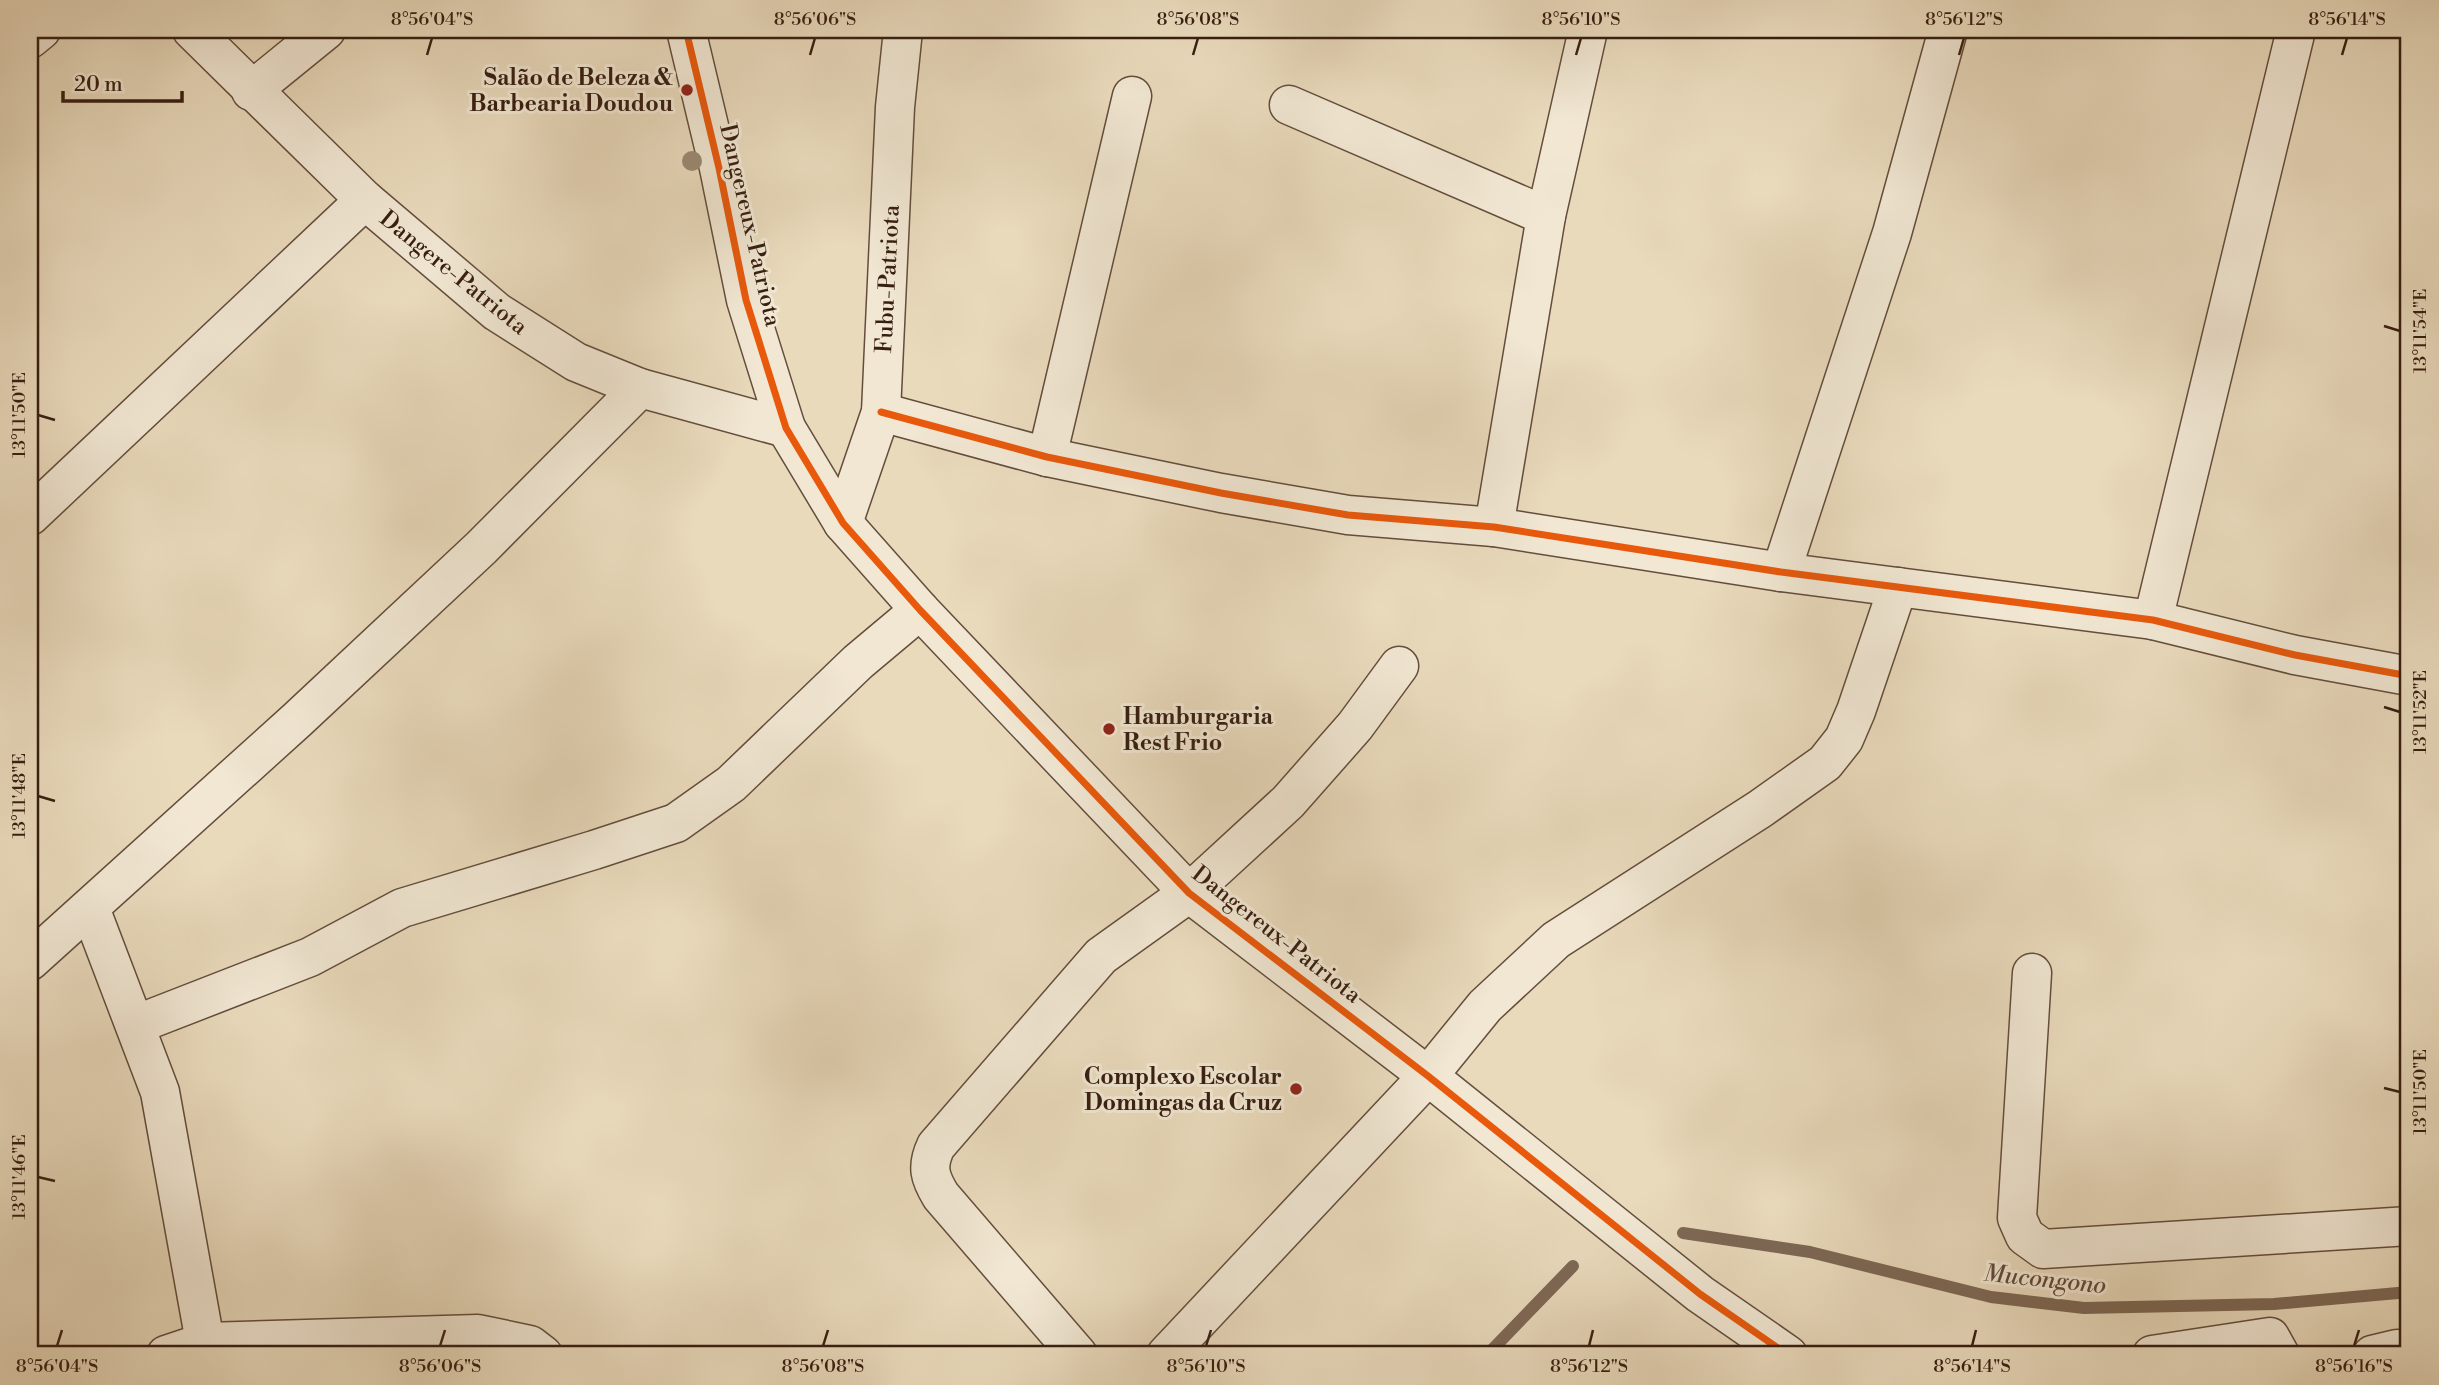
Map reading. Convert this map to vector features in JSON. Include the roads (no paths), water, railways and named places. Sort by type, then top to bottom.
[{"type":"street","points":[[30,39],[41,30]]},
{"type":"street","name":"Dangere-Patriota","points":[[192,30],[251,91],[365,200],[498,312],[576,362],[640,388],[786,428]]},
{"type":"street","points":[[251,91],[326,30]]},
{"type":"street","name":"Dangereux-Patriota","points":[[686,30],[719,168],[746,300],[786,428]]},
{"type":"street","name":"Fubu-Patriota","points":[[844,523],[881,412],[895,107],[902,30]]},
{"type":"street","points":[[1494,527],[1546,216],[1588,30]]},
{"type":"street","points":[[1781,572],[1892,233],[1948,30]]},
{"type":"street","points":[[2153,620],[2297,30]]},
{"type":"street","points":[[1046,457],[1132,96]]},
{"type":"street","points":[[1289,105],[1546,216]]},
{"type":"street","points":[[30,516],[365,200]]},
{"type":"street","points":[[30,961],[297,720],[481,548],[640,388]]},
{"type":"street","points":[[881,412],[1046,457],[1221,493],[1348,515],[1494,527],[1781,572],[2153,620],[2295,655],[2409,676]]},
{"type":"street","points":[[786,428],[844,523]]},
{"type":"street","name":"Dangereux-Patriota","points":[[844,523],[920,610],[1189,893],[1428,1076],[1700,1294],[1788,1355]]},
{"type":"street","points":[[1166,1355],[1428,1076],[1485,1006],[1556,940],[1760,809],[1825,763],[1844,739],[1857,711],[1898,587]]},
{"type":"street","points":[[135,1025],[310,957],[402,908],[676,823],[731,785],[858,662],[920,610]]},
{"type":"street","points":[[1078,1355],[941,1196],[930,1177],[929,1159],[936,1146],[1101,956],[1189,893],[1288,802],[1354,726],[1399,666]]},
{"type":"street","points":[[90,908],[160,1092],[205,1342]]},
{"type":"street","points":[[2032,973],[2017,1218],[2025,1236],[2043,1249],[2409,1226]]},
{"type":"street","points":[[166,1355],[205,1342],[478,1334],[530,1345],[543,1355]]},
{"type":"street","points":[[2152,1355],[2270,1337],[2280,1355]]},
{"type":"waterway","name":"Mucongono","points":[[1683,1233],[1810,1252],[1991,1297],[2084,1308],[2274,1304],[2409,1292]]},
{"type":"waterway","name":"Mucongono","points":[[1487,1355],[1573,1266]]},
{"type":"place","name":"Salão de Beleza & Barbearia Doudou","points":[[687,90]]},
{"type":"place","name":"Hamburgaria Rest Frio","points":[[1109,729]]},
{"type":"place","name":"Complexo Escolar Domingas da Cruz","points":[[1296,1089]]}]
